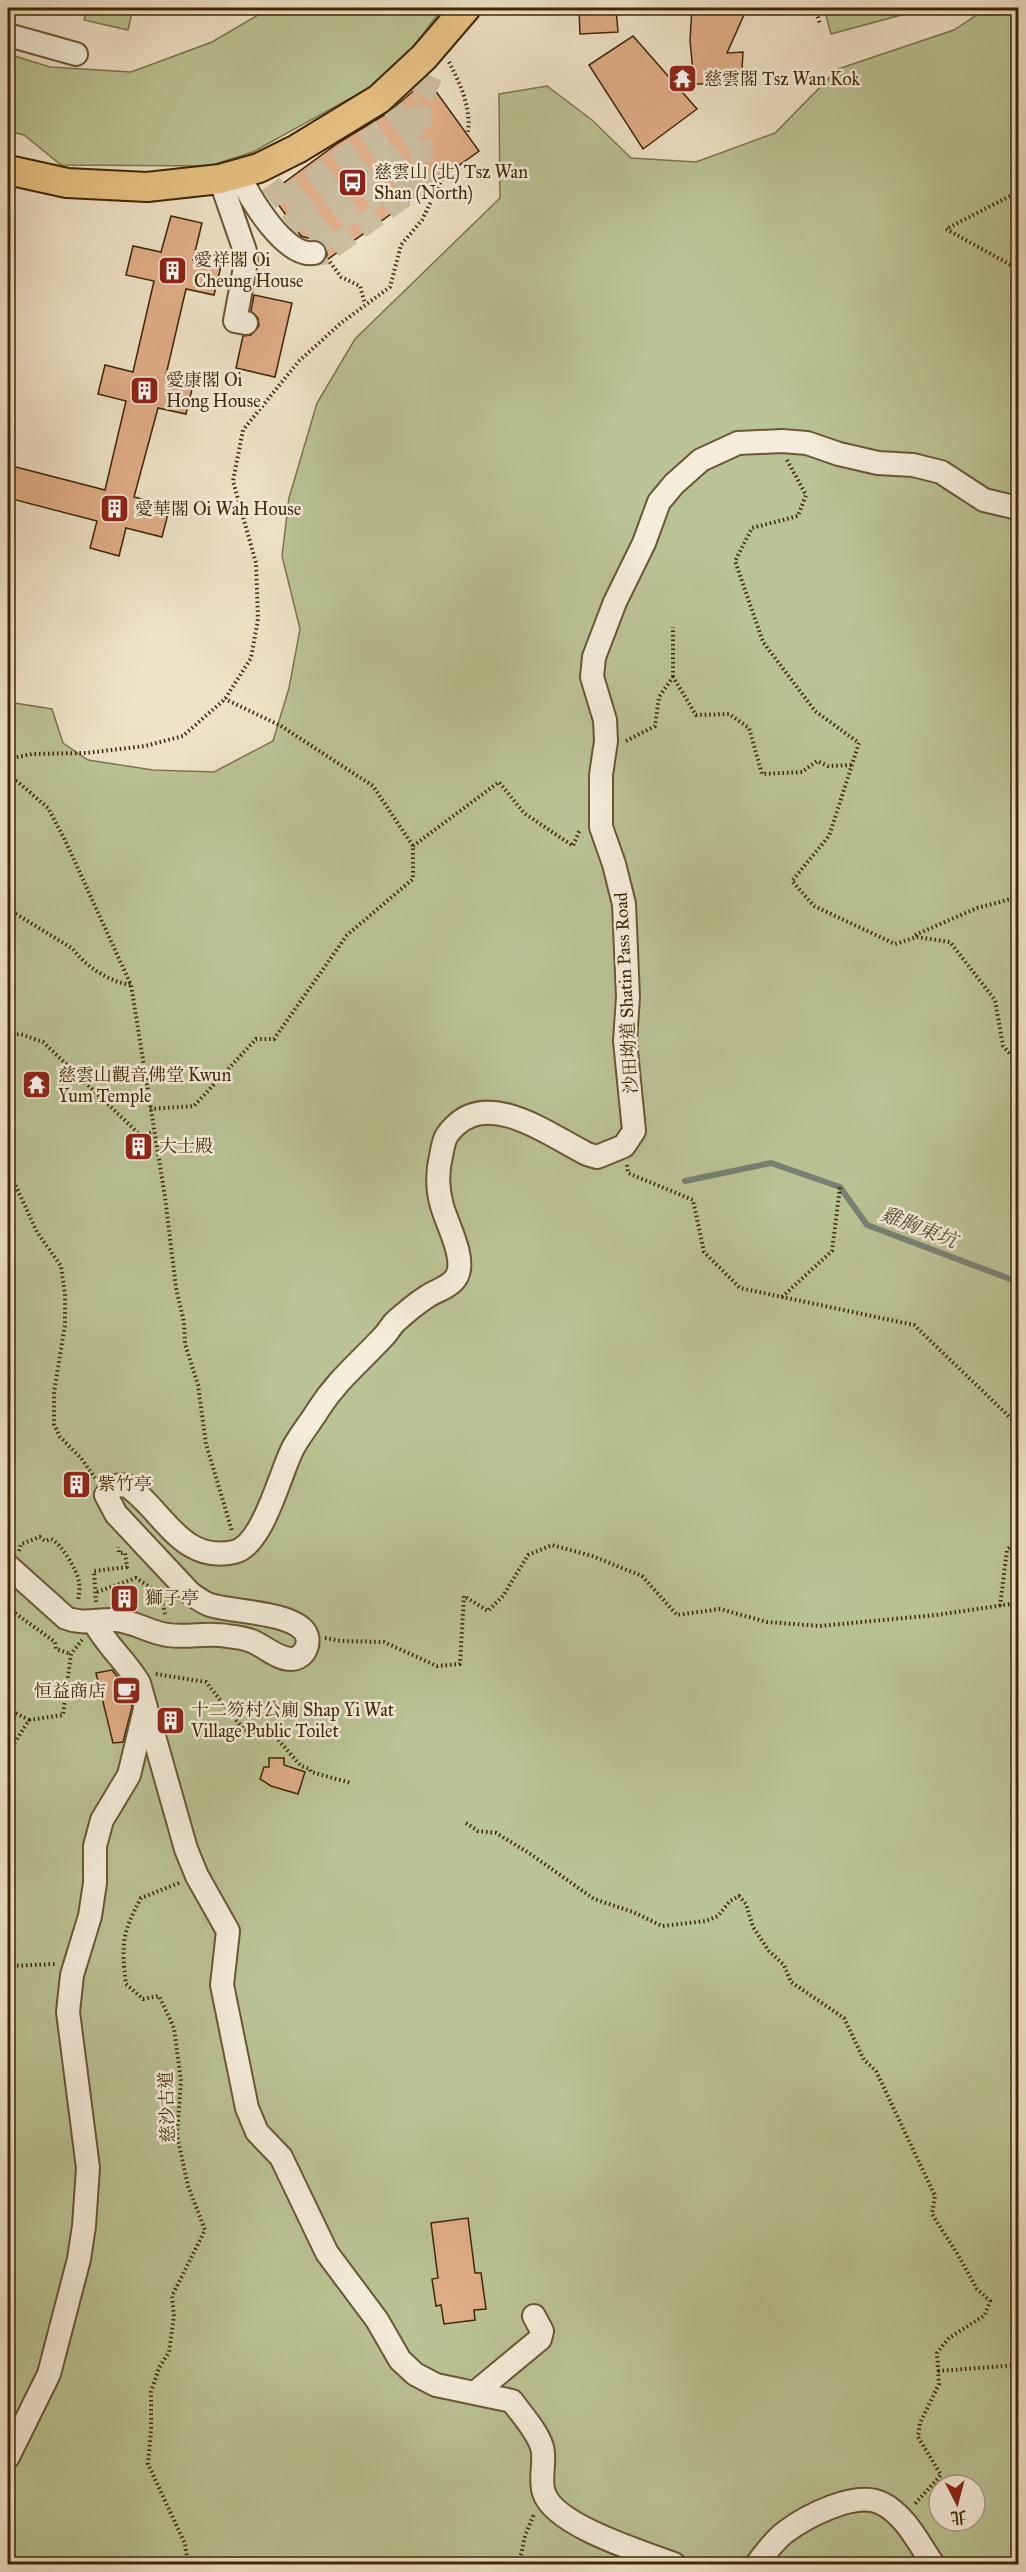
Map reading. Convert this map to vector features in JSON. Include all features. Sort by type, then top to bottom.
[{"type":"main road","points":[[8,170],[67,183],[101,186],[147,187],[247,177],[435,64],[466,8]]},
{"type":"street","points":[[8,34],[76,54]]},
{"type":"street","points":[[247,177],[257,209],[291,248],[306,255],[321,256]]},
{"type":"street","points":[[246,323],[235,321],[246,262],[247,177]]},
{"type":"street","name":"沙田坳道 Shatin Pass Road","points":[[624,1146],[634,1131],[625,1041],[628,998],[625,916],[614,864],[601,827],[601,775],[605,720],[592,678],[594,657],[615,603],[644,543],[659,502],[674,484],[701,460],[738,443],[782,441],[807,443],[839,454],[878,463],[913,465],[941,472],[984,500],[1018,508]]},
{"type":"street","points":[[95,1614],[164,1635],[188,1637],[222,1635],[242,1638],[292,1659],[304,1653],[308,1643],[307,1634],[299,1626],[264,1614],[212,1606],[201,1601],[181,1584],[116,1514],[106,1495],[111,1488],[120,1485],[128,1486],[164,1524],[193,1545],[217,1554],[237,1552],[253,1540],[293,1447],[333,1387],[395,1322],[428,1296],[444,1288],[457,1275],[459,1263],[457,1249],[441,1204],[437,1173],[445,1135],[464,1117],[472,1113],[492,1111],[523,1120],[587,1154],[597,1156],[624,1146]]},
{"type":"street","points":[[8,1566],[66,1618],[82,1623],[95,1614]]},
{"type":"street","points":[[95,1614],[104,1640],[131,1670],[139,1683],[186,1849],[197,1876],[228,1931],[222,1985],[247,2109],[257,2132],[280,2157],[327,2253],[377,2320],[400,2360],[415,2374],[436,2385],[512,2401],[542,2448],[543,2492],[556,2511],[567,2520],[674,2565]]},
{"type":"street","points":[[8,2457],[49,2374],[79,2259],[88,2168],[68,2012],[75,1964],[90,1916],[95,1883],[95,1846],[102,1820],[129,1775],[146,1707]]},
{"type":"street","points":[[476,2392],[540,2338],[542,2331],[534,2316]]},
{"type":"street","points":[[757,2565],[772,2544],[794,2526],[839,2505],[872,2499],[884,2504],[901,2518],[933,2565]]},
{"type":"path","points":[[815,8],[820,24]]},
{"type":"path","points":[[1011,8],[1018,22]]},
{"type":"path","points":[[435,64],[462,90],[470,118],[468,132]]},
{"type":"path","points":[[8,759],[32,754],[86,753],[145,747],[183,736],[225,699],[250,658],[258,619],[256,563],[233,481],[243,430],[299,361],[341,323],[390,287],[401,245],[422,220],[442,179]]},
{"type":"path","points":[[1018,192],[946,229],[1018,269]]},
{"type":"path","points":[[321,256],[341,277],[360,286],[365,305]]},
{"type":"path","points":[[782,441],[788,461],[806,495],[798,516],[752,528],[735,561],[763,642],[815,711],[860,743],[828,836],[792,881],[814,906],[895,944],[917,937],[950,942],[995,1000],[1003,1046],[1018,1063]]},
{"type":"path","points":[[673,627],[673,677],[696,715],[729,714],[749,728],[762,774],[802,772],[817,760],[828,766],[852,765]]},
{"type":"path","points":[[604,753],[655,726],[658,697],[673,677]]},
{"type":"path","points":[[150,1109],[194,1106],[256,1039],[274,1039],[347,935],[413,879],[413,846],[373,786],[280,726],[225,699]]},
{"type":"path","points":[[8,776],[48,808],[65,840],[131,985],[165,1197],[176,1288],[184,1322],[184,1344],[198,1385],[206,1444],[237,1552]]},
{"type":"path","points":[[413,846],[499,782],[524,813],[573,846],[581,827]]},
{"type":"path","points":[[895,944],[977,908],[1018,897]]},
{"type":"path","points":[[8,909],[73,950],[81,960],[117,983],[131,985]]},
{"type":"path","points":[[8,1035],[20,1034],[43,1042],[138,1133],[144,1135],[154,1132]]},
{"type":"path","points":[[624,1146],[628,1173],[693,1200],[704,1252],[740,1288],[914,1326],[1018,1425]]},
{"type":"path","points":[[8,1169],[37,1232],[61,1266],[65,1294],[65,1325],[54,1392],[54,1424],[60,1437],[81,1458]]},
{"type":"path","points":[[782,1297],[832,1251],[840,1187]]},
{"type":"path","points":[[95,1614],[97,1592],[94,1571],[127,1567],[125,1553],[119,1553],[116,1514]]},
{"type":"path","points":[[21,1544],[40,1537],[45,1541],[51,1539],[58,1542],[73,1566],[79,1582],[78,1605]]},
{"type":"path","points":[[1000,1606],[1007,1550],[1018,1539]]},
{"type":"path","points":[[307,1634],[341,1641],[384,1642],[437,1666],[460,1664],[464,1596],[488,1611],[503,1596],[528,1555],[552,1545],[592,1556],[642,1576],[677,1615],[720,1610],[766,1622],[820,1626],[936,1616],[1018,1603]]},
{"type":"path","points":[[97,1592],[136,1578],[171,1600]]},
{"type":"path","points":[[8,1608],[55,1642],[56,1649],[71,1654],[63,1715],[29,1720],[8,1709]]},
{"type":"path","points":[[131,1670],[206,1682],[244,1730],[275,1736],[301,1766],[312,1772],[351,1783]]},
{"type":"path","points":[[8,1754],[29,1720]]},
{"type":"path","points":[[466,1823],[478,1831],[496,1833],[529,1853],[594,1899],[633,1912],[662,1926],[706,1921],[718,1916],[730,1901],[739,1896],[746,1904],[753,1927],[769,1951],[784,1965],[791,1982],[844,2018],[864,2060],[876,2071],[934,2196],[932,2214],[976,2289],[990,2301],[985,2315],[949,2338],[937,2353],[939,2384],[920,2422],[918,2437],[941,2475],[901,2518]]},
{"type":"path","name":"慈沙古道","points":[[188,2565],[185,2544],[148,2464],[151,2392],[159,2368],[169,2352],[174,2316],[172,2296],[205,2230],[188,2186],[177,2135],[182,2087],[174,2028],[159,1996],[143,1999],[126,1984],[122,1948],[131,1917],[141,1898],[197,1876]]},
{"type":"path","points":[[8,1966],[75,1964]]},
{"type":"path","points":[[938,2371],[1018,2365]]},
{"type":"path","points":[[519,2565],[525,2536],[543,2492]]},
{"type":"green space","points":[[87,8],[133,8],[128,30],[84,20]]},
{"type":"green space","points":[[270,8],[443,8],[413,47],[369,88],[253,152],[209,166],[61,165],[24,135],[8,131],[8,54],[50,67],[131,72],[212,42]]},
{"type":"green space","points":[[824,8],[927,8],[831,34]]},
{"type":"green space","points":[[987,8],[1018,8],[1018,2564],[8,2564],[8,702],[52,709],[63,743],[88,760],[153,770],[214,772],[273,741],[289,688],[300,629],[282,556],[289,498],[317,403],[355,339],[500,198],[499,94],[547,86],[592,120],[631,158],[696,162],[775,133],[838,69],[954,30]]},
{"type":"building","points":[[579,8],[616,8],[618,32],[580,34]]},
{"type":"building","points":[[692,8],[747,8],[727,53],[743,52],[742,70],[723,84],[694,84],[690,40]]},
{"type":"building","points":[[633,36],[697,109],[643,149],[589,65]]},
{"type":"building","points":[[427,79],[479,151],[324,262],[327,255],[326,247],[321,242],[301,236],[270,193],[338,143],[388,113]]},
{"type":"building","points":[[171,216],[202,223],[193,260],[221,266],[214,295],[186,289],[165,379],[193,385],[186,414],[158,408],[134,497],[170,506],[162,537],[126,528],[119,556],[90,548],[97,521],[8,498],[8,465],[105,490],[126,401],[98,394],[105,365],[133,372],[154,281],[126,275],[133,246],[161,252]]},
{"type":"building","points":[[254,295],[292,303],[275,377],[236,368],[243,336],[251,335],[259,326],[258,318],[251,311]]},
{"type":"building","name":"紫竹亭","points":[[69,1474],[89,1480],[84,1495],[65,1489]]},
{"type":"building","points":[[122,1587],[131,1594],[132,1600],[126,1608],[117,1603],[115,1597]]},
{"type":"building","points":[[112,1670],[127,1689],[132,1707],[123,1742],[113,1743],[96,1673]]},
{"type":"building","points":[[269,1758],[284,1758],[284,1765],[305,1772],[298,1794],[271,1786],[260,1779],[264,1767],[269,1767]]},
{"type":"building","points":[[468,2218],[475,2273],[481,2273],[486,2309],[474,2310],[475,2320],[444,2324],[441,2305],[436,2306],[432,2279],[438,2278],[431,2223]]},
{"type":"waterway","name":"雞胸東坑","points":[[685,1181],[771,1163],[840,1187],[867,1225],[1018,1282]]},
{"type":"tunnel","points":[[271,184],[323,254],[423,183],[420,103],[432,75]]},
{"type":"tunnel","points":[[283,200],[420,103]]},
{"type":"tunnel","points":[[293,214],[421,123]]},
{"type":"tunnel","points":[[303,227],[421,143]]},
{"type":"tunnel","points":[[313,241],[422,163]]},
{"type":"place","name":"慈雲閣 Tsz Wan Kok","points":[[683,79]]},
{"type":"place","name":"慈雲山 (北) Tsz Wan Shan (North)","points":[[353,182]]},
{"type":"place","name":"愛祥閣 Oi Cheung House","points":[[173,270]]},
{"type":"place","name":"愛康閣 Oi Hong House","points":[[145,390]]},
{"type":"place","name":"愛華閣 Oi Wah House","points":[[114,509]]},
{"type":"place","name":"慈雲山觀音佛堂 Kwun Yum Temple","points":[[37,1085]]},
{"type":"place","name":"大士殿","points":[[138,1146]]},
{"type":"place","name":"紫竹亭","points":[[77,1484]]},
{"type":"place","name":"獅子亭","points":[[124,1598]]},
{"type":"place","name":"恒益商店","points":[[127,1691]]},
{"type":"place","name":"十二笏村公廁 Shap Yi Wat Village Public Toilet","points":[[170,1720]]}]
